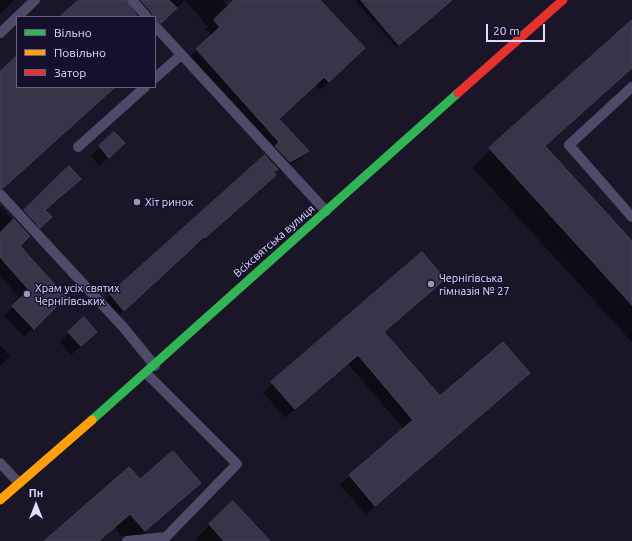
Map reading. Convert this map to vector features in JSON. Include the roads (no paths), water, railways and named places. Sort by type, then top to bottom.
[{"type":"street","name":"Всіхсвятська вулиця","points":[[0,500],[155,366],[191,330],[563,0]]},
{"type":"lane","points":[[18,16],[35,0]]},
{"type":"lane","points":[[132,0],[146,16]]},
{"type":"lane","points":[[0,33],[16,18]]},
{"type":"lane","points":[[156,27],[326,211]]},
{"type":"lane","points":[[156,77],[181,55]]},
{"type":"lane","points":[[632,87],[569,145],[632,216]]},
{"type":"lane","points":[[78,147],[144,88]]},
{"type":"lane","points":[[0,194],[124,328],[155,366]]},
{"type":"lane","points":[[127,541],[167,539],[237,464],[146,373]]},
{"type":"lane","points":[[0,463],[19,483]]},
{"type":"place","name":"Хіт ринок","points":[[137,202]]},
{"type":"place","name":"Чернігівська гімназія № 27","points":[[431,284]]},
{"type":"place","name":"Храм усіх святих Чернігівських","points":[[27,294]]}]
